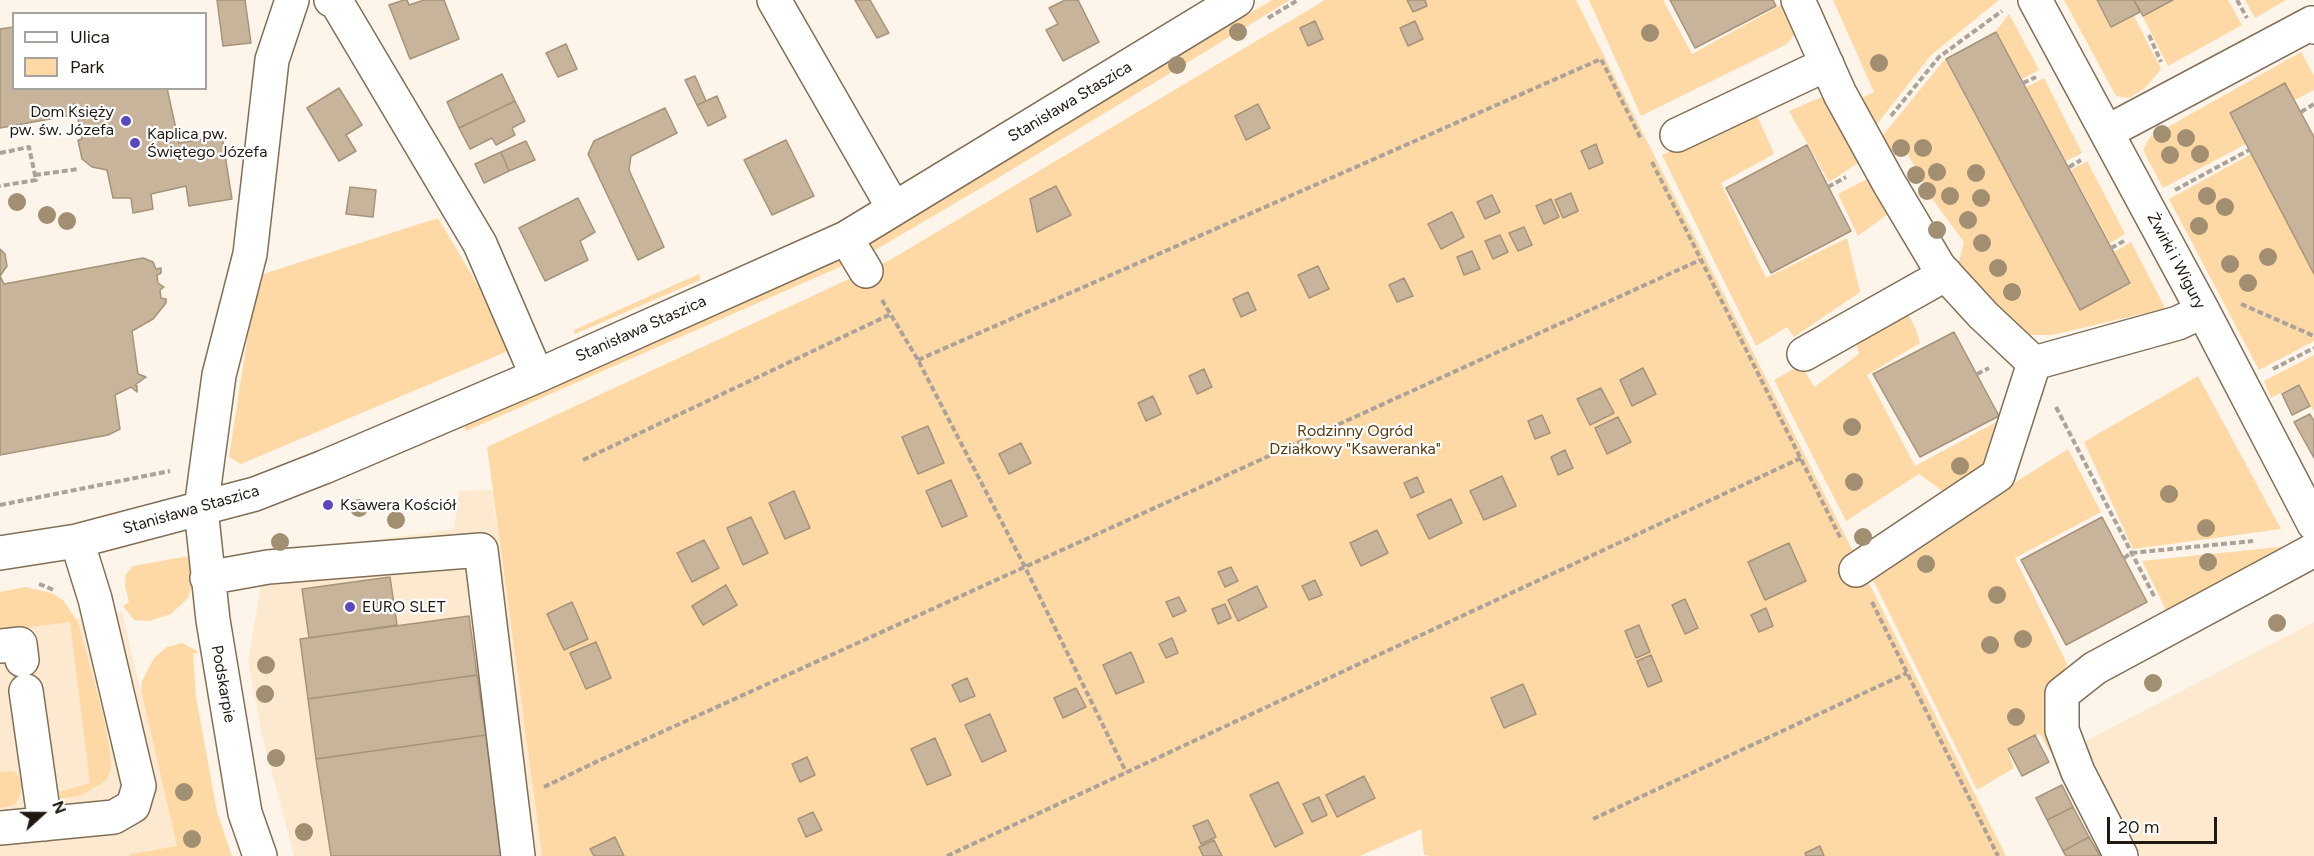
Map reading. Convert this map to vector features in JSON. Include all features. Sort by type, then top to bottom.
[{"type":"street","name":"Podskarpie","points":[[260,856],[245,813],[207,578],[201,509],[219,375],[250,254],[272,60],[292,0]]},
{"type":"street","points":[[331,0],[337,3],[480,244],[537,376]]},
{"type":"street","points":[[774,0],[894,209]]},
{"type":"street","name":"Stanisława Staszica","points":[[0,553],[77,541],[255,494],[537,376],[846,238],[1237,0]]},
{"type":"street","points":[[1798,0],[1840,94],[1888,183],[1939,267],[1983,315],[2034,363]]},
{"type":"street","name":"Żwirki i Wigury","points":[[2022,3],[2107,132],[2314,525]]},
{"type":"street","points":[[2107,132],[2312,23],[2314,27]]},
{"type":"street","points":[[1677,135],[1827,64]]},
{"type":"street","points":[[846,238],[866,271]]},
{"type":"street","points":[[1804,354],[1946,274]]},
{"type":"street","points":[[2034,363],[2178,323],[2203,311]]},
{"type":"street","points":[[1856,570],[1998,474],[2034,363]]},
{"type":"street","points":[[0,828],[114,817],[133,806],[139,786],[95,599],[77,541]]},
{"type":"street","points":[[207,578],[268,567],[481,550],[519,856]]},
{"type":"street","points":[[2121,856],[2078,772],[2062,730],[2062,694],[2095,668],[2314,550]]},
{"type":"street","points":[[16,666],[45,824]]},
{"type":"path","points":[[2237,0],[2251,26]]},
{"type":"path","points":[[1868,144],[1939,57],[2022,3]]},
{"type":"path","points":[[2149,35],[2162,64]]},
{"type":"path","points":[[918,360],[1601,58],[1643,143]]},
{"type":"path","points":[[2301,112],[2314,104]]},
{"type":"path","points":[[0,153],[29,147],[36,180],[0,186]]},
{"type":"path","points":[[2171,192],[2249,150]]},
{"type":"path","points":[[1648,154],[1998,856]]},
{"type":"path","points":[[35,175],[79,169]]},
{"type":"path","points":[[2111,248],[2132,237]]},
{"type":"path","points":[[538,790],[1700,260]]},
{"type":"path","points":[[866,271],[918,360],[1025,567],[1126,772]]},
{"type":"path","points":[[2235,300],[2314,336]]},
{"type":"path","points":[[583,460],[891,314]]},
{"type":"path","points":[[2266,373],[2314,348]]},
{"type":"path","points":[[2034,363],[2170,628]]},
{"type":"path","points":[[947,856],[1801,458]]},
{"type":"path","points":[[0,505],[172,471]]},
{"type":"path","points":[[2124,558],[2131,554],[2257,541]]},
{"type":"path","points":[[1593,819],[1907,673]]},
{"type":"shaded area","points":[[492,490],[542,856],[294,856],[262,734],[248,662],[266,555],[454,529],[459,491]]},
{"type":"shaded area","points":[[122,612],[177,846],[130,854],[130,856],[0,856],[0,631]]},
{"type":"shaded area","points":[[2314,622],[2314,856],[2141,856],[2082,743]]},
{"type":"green space","points":[[1272,0],[1290,0],[1003,175],[870,253],[866,246]]},
{"type":"green space","name":"Rodzinny Ogród Działkowy \"Ksaweranka\"","points":[[1325,0],[1576,0],[2006,856],[1430,856],[1424,855],[1421,829],[1360,856],[542,856],[487,447],[890,260]]},
{"type":"green space","points":[[1589,0],[1663,0],[1692,54],[1783,4],[1797,31],[1787,44],[1641,116]]},
{"type":"green space","points":[[1833,0],[1999,0],[1931,55],[1870,133],[1854,102],[1874,92]]},
{"type":"green space","points":[[2064,0],[2096,0],[2111,28],[2134,16],[2161,69],[2146,87],[2129,98],[2116,96]]},
{"type":"green space","points":[[2175,0],[2228,0],[2242,25],[2168,66],[2143,17]]},
{"type":"green space","points":[[2245,0],[2286,0],[2255,18]]},
{"type":"green space","points":[[2009,14],[2039,70],[2022,79],[1996,31]]},
{"type":"green space","points":[[2301,52],[2314,76],[2314,90],[2295,100],[2285,83],[2229,113],[2246,144],[2163,188],[2143,150],[2150,137]]},
{"type":"green space","points":[[1945,59],[2080,310],[2131,284],[2114,252],[2131,242],[2164,306],[2163,309],[2052,335],[2024,335],[1956,273],[1964,242],[1933,200],[1902,144],[1884,159],[1875,145]]},
{"type":"green space","points":[[2044,78],[2082,153],[2066,161],[2026,87]]},
{"type":"green space","points":[[1826,95],[1861,161],[1829,182],[1789,111]]},
{"type":"green space","points":[[1755,111],[1774,154],[1721,183],[1766,278],[1847,238],[1860,292],[1794,337],[1787,327],[1756,346],[1662,155]]},
{"type":"green space","points":[[2251,154],[2314,274],[2314,341],[2259,370],[2169,199]]},
{"type":"green space","points":[[2087,161],[2125,234],[2110,243],[2071,170]]},
{"type":"green space","points":[[1867,179],[1889,213],[1858,236],[1838,194]]},
{"type":"green space","points":[[438,218],[515,348],[241,464],[229,457],[257,276]]},
{"type":"green space","points":[[839,258],[842,266],[466,431],[464,425]]},
{"type":"green space","points":[[699,274],[700,280],[575,334],[574,330]]},
{"type":"green space","points":[[1907,313],[1920,343],[1867,375],[1915,466],[2002,419],[1990,465],[1948,495],[1919,474],[1846,521],[1774,380],[1801,365],[1814,387],[1859,354],[1853,330]]},
{"type":"green space","points":[[2314,355],[2314,411],[2299,384],[2271,398],[2264,381]]},
{"type":"green space","points":[[2198,376],[2281,529],[2133,549],[2084,442]]},
{"type":"green space","points":[[2068,449],[2101,512],[2015,558],[2067,664],[2055,689],[2060,739],[2050,752],[2040,734],[2007,749],[2014,768],[1977,790],[1870,574]]},
{"type":"green space","points":[[2290,546],[2168,614],[2142,561]]},
{"type":"green space","points":[[189,556],[193,582],[188,598],[171,614],[149,621],[134,620],[123,606],[129,602],[125,586],[126,574],[133,566]]},
{"type":"green space","points":[[25,587],[52,593],[63,600],[78,622],[103,714],[111,769],[106,780],[82,795],[60,799],[59,792],[90,783],[70,622],[0,631],[0,592]]},
{"type":"green space","points":[[182,643],[199,652],[193,654],[196,697],[217,812],[232,856],[130,856],[130,854],[177,846],[141,691],[142,681],[154,658],[167,647]]},
{"type":"green space","points":[[14,771],[21,779],[22,787],[19,797],[15,805],[0,808],[0,772]]},
{"type":"building","points":[[217,0],[245,0],[251,43],[223,46]]},
{"type":"building","points":[[407,0],[409,5],[424,0],[444,0],[459,39],[410,59],[389,5]]},
{"type":"building","points":[[855,0],[870,0],[889,33],[877,38]]},
{"type":"building","points":[[1065,0],[1078,0],[1099,42],[1063,61],[1046,30],[1058,24],[1049,8]]},
{"type":"building","points":[[1407,0],[1425,0],[1427,6],[1413,12]]},
{"type":"building","points":[[1670,0],[1773,0],[1776,6],[1695,48]]},
{"type":"building","points":[[2097,0],[2134,0],[2140,12],[2111,27]]},
{"type":"building","points":[[2134,0],[2173,0],[2143,16]]},
{"type":"building","points":[[1315,21],[1323,39],[1308,46],[1300,28]]},
{"type":"building","points":[[1415,21],[1423,39],[1408,46],[1400,28]]},
{"type":"building","name":"Dom Księży pw. św. Józefa","points":[[12,27],[12,90],[167,90],[179,143],[222,136],[232,199],[189,206],[186,186],[151,194],[153,209],[133,213],[131,198],[113,198],[107,170],[92,167],[82,159],[78,140],[82,139],[75,104],[69,105],[72,115],[0,128],[0,29]]},
{"type":"building","points":[[1996,32],[2130,283],[2080,310],[1946,59]]},
{"type":"building","points":[[566,44],[577,69],[558,77],[546,53]]},
{"type":"building","points":[[502,74],[515,101],[459,128],[447,102]]},
{"type":"building","points":[[695,76],[706,101],[697,105],[685,80]]},
{"type":"building","points":[[2285,83],[2314,137],[2314,274],[2230,113]]},
{"type":"building","points":[[339,88],[362,125],[346,135],[356,151],[339,161],[307,108]]},
{"type":"building","points":[[717,96],[726,117],[708,126],[697,105]]},
{"type":"building","points":[[515,101],[525,121],[512,128],[515,135],[496,145],[492,138],[470,149],[459,128]]},
{"type":"building","points":[[1258,104],[1270,128],[1246,140],[1235,116]]},
{"type":"building","points":[[665,108],[677,133],[631,156],[629,170],[664,247],[638,260],[588,154],[594,141]]},
{"type":"building","points":[[786,140],[814,196],[772,215],[744,160]]},
{"type":"building","points":[[526,141],[535,160],[509,171],[501,152]]},
{"type":"building","points":[[1596,144],[1603,163],[1589,169],[1581,151]]},
{"type":"building","points":[[1807,145],[1851,231],[1771,273],[1726,188]]},
{"type":"building","points":[[501,152],[509,171],[484,183],[475,164]]},
{"type":"building","points":[[1056,186],[1071,215],[1037,232],[1030,199]]},
{"type":"building","points":[[350,187],[376,190],[373,217],[346,214]]},
{"type":"building","points":[[1571,193],[1578,211],[1563,218],[1555,200]]},
{"type":"building","points":[[1492,195],[1500,212],[1485,219],[1477,202]]},
{"type":"building","points":[[578,198],[595,232],[580,241],[588,260],[545,281],[519,228]]},
{"type":"building","points":[[1551,199],[1559,217],[1544,224],[1536,206]]},
{"type":"building","points":[[1452,212],[1464,237],[1441,249],[1428,224]]},
{"type":"building","points":[[1524,227],[1532,245],[1518,251],[1509,233]]},
{"type":"building","points":[[1500,235],[1508,252],[1493,259],[1485,241]]},
{"type":"building","points":[[0,249],[5,254],[7,266],[0,276]]},
{"type":"building","points":[[1472,251],[1480,269],[1464,275],[1457,257]]},
{"type":"building","points":[[143,258],[153,262],[156,269],[161,268],[161,273],[157,275],[158,283],[164,287],[160,290],[161,298],[166,299],[166,303],[153,319],[132,331],[138,374],[146,377],[135,385],[137,392],[131,387],[115,395],[120,429],[108,435],[0,455],[0,276],[4,284]]},
{"type":"building","points":[[1318,266],[1329,289],[1309,298],[1298,275]]},
{"type":"building","points":[[1404,278],[1413,296],[1397,302],[1389,285]]},
{"type":"building","points":[[1248,292],[1256,310],[1241,317],[1233,299]]},
{"type":"building","points":[[1954,332],[1999,416],[1920,457],[1873,374]]},
{"type":"building","points":[[1643,368],[1656,394],[1632,406],[1620,380]]},
{"type":"building","points":[[1204,369],[1212,387],[1197,394],[1189,376]]},
{"type":"building","points":[[2299,385],[2310,406],[2292,415],[2282,394]]},
{"type":"building","points":[[1601,388],[1614,413],[1590,425],[1577,399]]},
{"type":"building","points":[[1153,396],[1161,414],[1146,421],[1138,403]]},
{"type":"building","points":[[2310,414],[2314,421],[2314,458],[2294,422]]},
{"type":"building","points":[[1542,415],[1550,433],[1535,439],[1528,421]]},
{"type":"building","points":[[1618,417],[1631,442],[1607,454],[1595,428]]},
{"type":"building","points":[[928,426],[944,463],[918,474],[902,437]]},
{"type":"building","points":[[1021,443],[1031,463],[1009,474],[999,454]]},
{"type":"building","points":[[1565,450],[1573,468],[1558,475],[1551,457]]},
{"type":"building","points":[[1502,476],[1516,506],[1484,520],[1470,491]]},
{"type":"building","points":[[1417,477],[1424,492],[1411,498],[1404,483]]},
{"type":"building","points":[[951,480],[967,516],[942,527],[926,491]]},
{"type":"building","points":[[794,491],[810,528],[785,539],[769,503]]},
{"type":"building","points":[[1451,499],[1462,523],[1429,539],[1417,515]]},
{"type":"building","points":[[751,517],[768,553],[743,565],[727,528]]},
{"type":"building","points":[[2102,517],[2147,602],[2066,645],[2021,560]]},
{"type":"building","points":[[1377,530],[1388,553],[1361,566],[1350,543]]},
{"type":"building","points":[[704,540],[719,568],[692,582],[677,553]]},
{"type":"building","points":[[1789,543],[1806,581],[1765,600],[1748,562]]},
{"type":"building","points":[[1231,567],[1238,581],[1225,587],[1218,572]]},
{"type":"building","name":"EURO SLET","points":[[390,577],[397,625],[309,638],[302,589]]},
{"type":"building","points":[[1315,580],[1322,595],[1309,600],[1302,586]]},
{"type":"building","points":[[726,585],[737,605],[703,625],[692,606]]},
{"type":"building","points":[[1257,586],[1267,607],[1238,621],[1228,600]]},
{"type":"building","points":[[1179,597],[1186,611],[1173,617],[1166,602]]},
{"type":"building","points":[[1685,599],[1698,628],[1685,634],[1672,605]]},
{"type":"building","points":[[572,602],[588,639],[564,650],[547,614]]},
{"type":"building","points":[[1225,604],[1231,618],[1218,624],[1212,609]]},
{"type":"building","points":[[1766,608],[1773,626],[1759,632],[1751,615]]},
{"type":"building","points":[[469,616],[477,675],[308,699],[300,639]]},
{"type":"building","points":[[1639,625],[1650,652],[1636,658],[1625,631]]},
{"type":"building","points":[[1172,638],[1178,653],[1166,658],[1159,644]]},
{"type":"building","points":[[596,642],[611,678],[586,689],[570,653]]},
{"type":"building","points":[[1131,652],[1144,682],[1116,694],[1103,665]]},
{"type":"building","points":[[1651,655],[1662,681],[1648,687],[1637,661]]},
{"type":"building","points":[[477,675],[486,735],[316,759],[308,699]]},
{"type":"building","points":[[967,678],[975,696],[960,702],[952,685]]},
{"type":"building","points":[[1523,684],[1536,714],[1504,728],[1491,698]]},
{"type":"building","points":[[1076,688],[1086,707],[1063,718],[1054,698]]},
{"type":"building","points":[[990,714],[1006,751],[982,762],[965,725]]},
{"type":"building","points":[[486,735],[502,856],[331,856],[316,759]]},
{"type":"building","points":[[2035,735],[2049,762],[2022,776],[2008,749]]},
{"type":"building","points":[[935,738],[951,775],[927,785],[911,749]]},
{"type":"building","points":[[807,757],[815,775],[800,782],[792,764]]},
{"type":"building","points":[[1364,776],[1375,798],[1337,817],[1326,795]]},
{"type":"building","points":[[1278,782],[1303,833],[1275,847],[1250,795]]},
{"type":"building","points":[[2062,785],[2073,807],[2047,820],[2036,798]]},
{"type":"building","points":[[1319,797],[1327,815],[1312,822],[1303,804]]},
{"type":"building","points":[[2073,807],[2089,837],[2063,851],[2047,820]]},
{"type":"building","points":[[813,812],[822,830],[806,837],[798,819]]},
{"type":"building","points":[[1208,820],[1216,837],[1201,844],[1193,826]]},
{"type":"building","points":[[615,837],[624,856],[594,856],[590,849]]},
{"type":"building","points":[[2089,837],[2100,856],[2066,856],[2063,851]]},
{"type":"building","points":[[1214,840],[1222,856],[1203,856],[1199,847]]},
{"type":"building","points":[[1820,846],[1824,856],[1806,856],[1805,853]]},
{"type":"place","name":"Dom Księży pw. św. Józefa","points":[[126,121]]},
{"type":"place","name":"Kaplica pw. Świętego Józefa","points":[[135,143]]},
{"type":"place","name":"Ksawera Kościół","points":[[328,505]]},
{"type":"place","name":"EURO SLET","points":[[350,607]]}]
